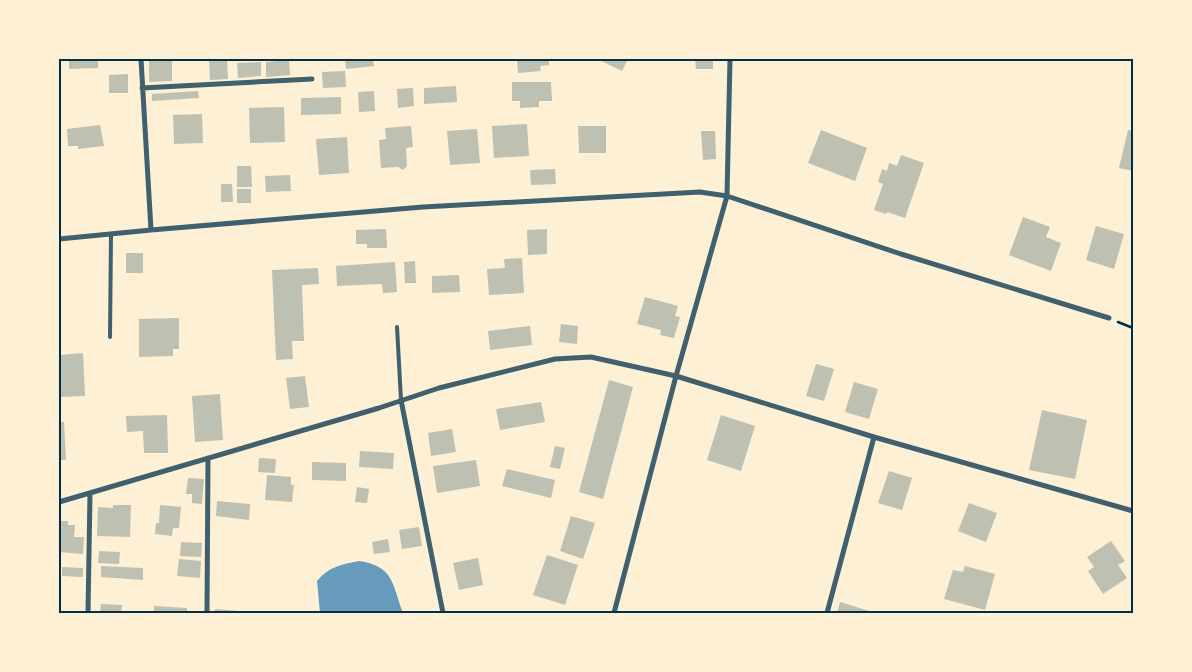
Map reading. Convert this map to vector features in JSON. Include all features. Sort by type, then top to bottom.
[{"type":"street","points":[[141,59],[151,230]]},
{"type":"street","points":[[614,613],[676,376],[727,196],[730,59]]},
{"type":"street","points":[[142,88],[312,79]]},
{"type":"street","points":[[59,239],[433,207],[700,192],[727,196],[901,254],[1109,318]]},
{"type":"street","points":[[59,502],[439,388],[555,359],[591,357],[676,376],[874,437],[1133,511]]},
{"type":"street","points":[[401,400],[443,613]]},
{"type":"street","points":[[827,613],[874,437]]},
{"type":"street","points":[[207,613],[208,458]]},
{"type":"street","points":[[88,613],[90,493]]},
{"type":"lane","points":[[110,337],[111,234]]},
{"type":"lane","points":[[397,327],[401,400]]},
{"type":"path","points":[[1109,318],[1133,328]]},
{"type":"water","points":[[359,561],[370,563],[385,572],[390,578],[403,613],[320,613],[317,581],[326,572],[336,567]]},
{"type":"building","points":[[69,59],[98,59],[98,68],[69,69]]},
{"type":"building","points":[[227,59],[228,79],[210,80],[209,60]]},
{"type":"building","points":[[345,59],[373,59],[374,66],[346,69]]},
{"type":"building","points":[[517,59],[549,59],[549,65],[540,66],[541,71],[518,73]]},
{"type":"building","points":[[597,59],[628,59],[622,71]]},
{"type":"building","points":[[695,59],[713,59],[713,69],[696,69]]},
{"type":"building","points":[[289,60],[290,75],[266,77],[266,62]]},
{"type":"building","points":[[149,61],[172,61],[172,81],[149,82]]},
{"type":"building","points":[[261,62],[261,76],[238,78],[237,63]]},
{"type":"building","points":[[345,71],[346,87],[323,88],[322,72]]},
{"type":"building","points":[[128,74],[128,93],[109,93],[109,75]]},
{"type":"building","points":[[512,82],[551,82],[552,101],[539,101],[539,107],[520,108],[520,101],[512,101]]},
{"type":"building","points":[[456,86],[457,102],[424,104],[424,88]]},
{"type":"building","points":[[413,88],[414,106],[398,108],[397,89]]},
{"type":"building","points":[[198,91],[199,98],[152,101],[152,94]]},
{"type":"building","points":[[374,91],[375,111],[359,112],[358,92]]},
{"type":"building","points":[[341,97],[341,114],[301,115],[301,98]]},
{"type":"building","points":[[284,107],[285,142],[250,143],[249,108]]},
{"type":"building","points":[[202,114],[203,143],[174,144],[173,115]]},
{"type":"building","points":[[527,124],[529,156],[494,158],[492,126]]},
{"type":"building","points":[[100,125],[104,146],[78,149],[78,146],[68,146],[67,129]]},
{"type":"building","points":[[411,126],[413,147],[406,148],[407,166],[403,170],[398,167],[381,168],[379,140],[386,139],[385,128]]},
{"type":"building","points":[[578,126],[606,126],[606,153],[579,153]]},
{"type":"building","points":[[477,129],[480,163],[450,165],[447,131]]},
{"type":"building","points":[[821,130],[867,148],[855,181],[808,163]]},
{"type":"building","points":[[1128,130],[1133,131],[1133,171],[1119,168]]},
{"type":"building","points":[[701,131],[715,131],[716,159],[703,160]]},
{"type":"building","points":[[347,137],[349,173],[319,175],[316,139]]},
{"type":"building","points":[[901,155],[924,163],[905,218],[874,210],[883,184],[878,182],[882,169],[887,171],[889,163],[897,166]]},
{"type":"building","points":[[237,166],[251,166],[252,187],[237,187]]},
{"type":"building","points":[[555,169],[556,184],[531,185],[530,170]]},
{"type":"building","points":[[290,175],[291,191],[266,192],[265,176]]},
{"type":"building","points":[[221,184],[232,184],[233,202],[221,202]]},
{"type":"building","points":[[237,189],[251,189],[251,203],[237,203]]},
{"type":"building","points":[[1023,217],[1050,227],[1046,237],[1061,243],[1051,271],[1009,255]]},
{"type":"building","points":[[1096,226],[1124,234],[1114,269],[1086,260]]},
{"type":"building","points":[[386,229],[387,248],[367,248],[367,244],[356,244],[356,230]]},
{"type":"building","points":[[547,229],[547,254],[528,255],[527,230]]},
{"type":"building","points":[[126,253],[143,253],[143,273],[126,273]]},
{"type":"building","points":[[522,258],[524,293],[489,295],[487,269],[505,268],[504,259]]},
{"type":"building","points":[[415,261],[416,283],[405,283],[404,262]]},
{"type":"building","points":[[395,262],[397,292],[383,293],[382,284],[337,286],[336,266]]},
{"type":"building","points":[[318,268],[319,284],[302,285],[304,341],[292,341],[293,359],[276,360],[272,270]]},
{"type":"building","points":[[459,275],[460,292],[432,293],[432,276]]},
{"type":"building","points":[[645,297],[678,306],[675,316],[680,317],[674,338],[660,335],[661,330],[637,324]]},
{"type":"building","points":[[179,318],[179,349],[173,349],[173,356],[139,357],[139,319]]},
{"type":"building","points":[[561,324],[578,326],[577,344],[559,342]]},
{"type":"building","points":[[530,326],[532,345],[490,350],[488,331]]},
{"type":"building","points":[[83,353],[85,396],[59,397],[59,355]]},
{"type":"building","points":[[816,364],[834,369],[824,401],[806,396]]},
{"type":"building","points":[[305,376],[309,407],[290,409],[286,378]]},
{"type":"building","points":[[609,380],[633,387],[603,499],[579,492]]},
{"type":"building","points":[[854,382],[878,389],[869,419],[845,412]]},
{"type":"building","points":[[220,394],[223,440],[195,442],[192,396]]},
{"type":"building","points":[[541,402],[545,422],[500,430],[496,409]]},
{"type":"building","points":[[1042,410],[1087,420],[1075,479],[1029,470]]},
{"type":"building","points":[[167,415],[168,453],[144,453],[143,431],[127,432],[126,416]]},
{"type":"building","points":[[721,415],[755,426],[741,471],[707,460]]},
{"type":"building","points":[[59,422],[64,422],[66,460],[59,460]]},
{"type":"building","points":[[452,429],[456,452],[431,456],[428,433]]},
{"type":"building","points":[[555,446],[565,448],[560,469],[550,467]]},
{"type":"building","points":[[360,451],[394,453],[393,469],[359,467]]},
{"type":"building","points":[[259,458],[276,459],[275,473],[258,472]]},
{"type":"building","points":[[476,460],[480,486],[437,493],[433,466]]},
{"type":"building","points":[[312,462],[346,463],[346,481],[312,480]]},
{"type":"building","points":[[507,469],[555,480],[551,498],[502,486]]},
{"type":"building","points":[[889,471],[912,478],[902,510],[878,503]]},
{"type":"building","points":[[267,475],[291,477],[291,485],[294,485],[292,502],[265,500]]},
{"type":"building","points":[[188,478],[204,479],[202,504],[192,503],[192,494],[186,494]]},
{"type":"building","points":[[357,487],[369,489],[367,503],[355,502]]},
{"type":"building","points":[[217,501],[250,504],[249,520],[216,516]]},
{"type":"building","points":[[969,503],[997,513],[986,542],[958,531]]},
{"type":"building","points":[[113,505],[131,505],[130,537],[97,536],[98,507],[113,508]]},
{"type":"building","points":[[160,505],[181,507],[179,528],[173,528],[172,536],[155,534],[156,523],[159,523]]},
{"type":"building","points":[[571,516],[595,523],[583,559],[560,551]]},
{"type":"building","points":[[59,521],[68,521],[68,525],[75,525],[74,537],[84,537],[83,554],[59,552]]},
{"type":"building","points":[[419,527],[422,546],[402,549],[399,530]]},
{"type":"building","points":[[388,539],[390,552],[374,554],[372,542]]},
{"type":"building","points":[[1111,541],[1125,561],[1118,565],[1127,578],[1103,594],[1088,571],[1094,567],[1087,557]]},
{"type":"building","points":[[181,542],[202,543],[201,557],[180,556]]},
{"type":"building","points":[[99,551],[120,552],[119,564],[98,563]]},
{"type":"building","points":[[547,555],[578,565],[565,605],[533,595]]},
{"type":"building","points":[[478,558],[483,585],[459,590],[453,563]]},
{"type":"building","points":[[179,559],[201,561],[200,578],[177,576]]},
{"type":"building","points":[[101,566],[143,568],[143,580],[101,577]]},
{"type":"building","points":[[965,566],[995,574],[985,610],[944,599],[953,570],[963,572]]},
{"type":"building","points":[[62,567],[83,568],[83,577],[62,576]]},
{"type":"building","points":[[840,602],[876,613],[837,613]]},
{"type":"building","points":[[101,604],[122,605],[121,613],[100,613]]},
{"type":"building","points":[[154,606],[187,608],[187,613],[154,613]]},
{"type":"building","points":[[215,609],[238,611],[238,613],[215,613]]}]
